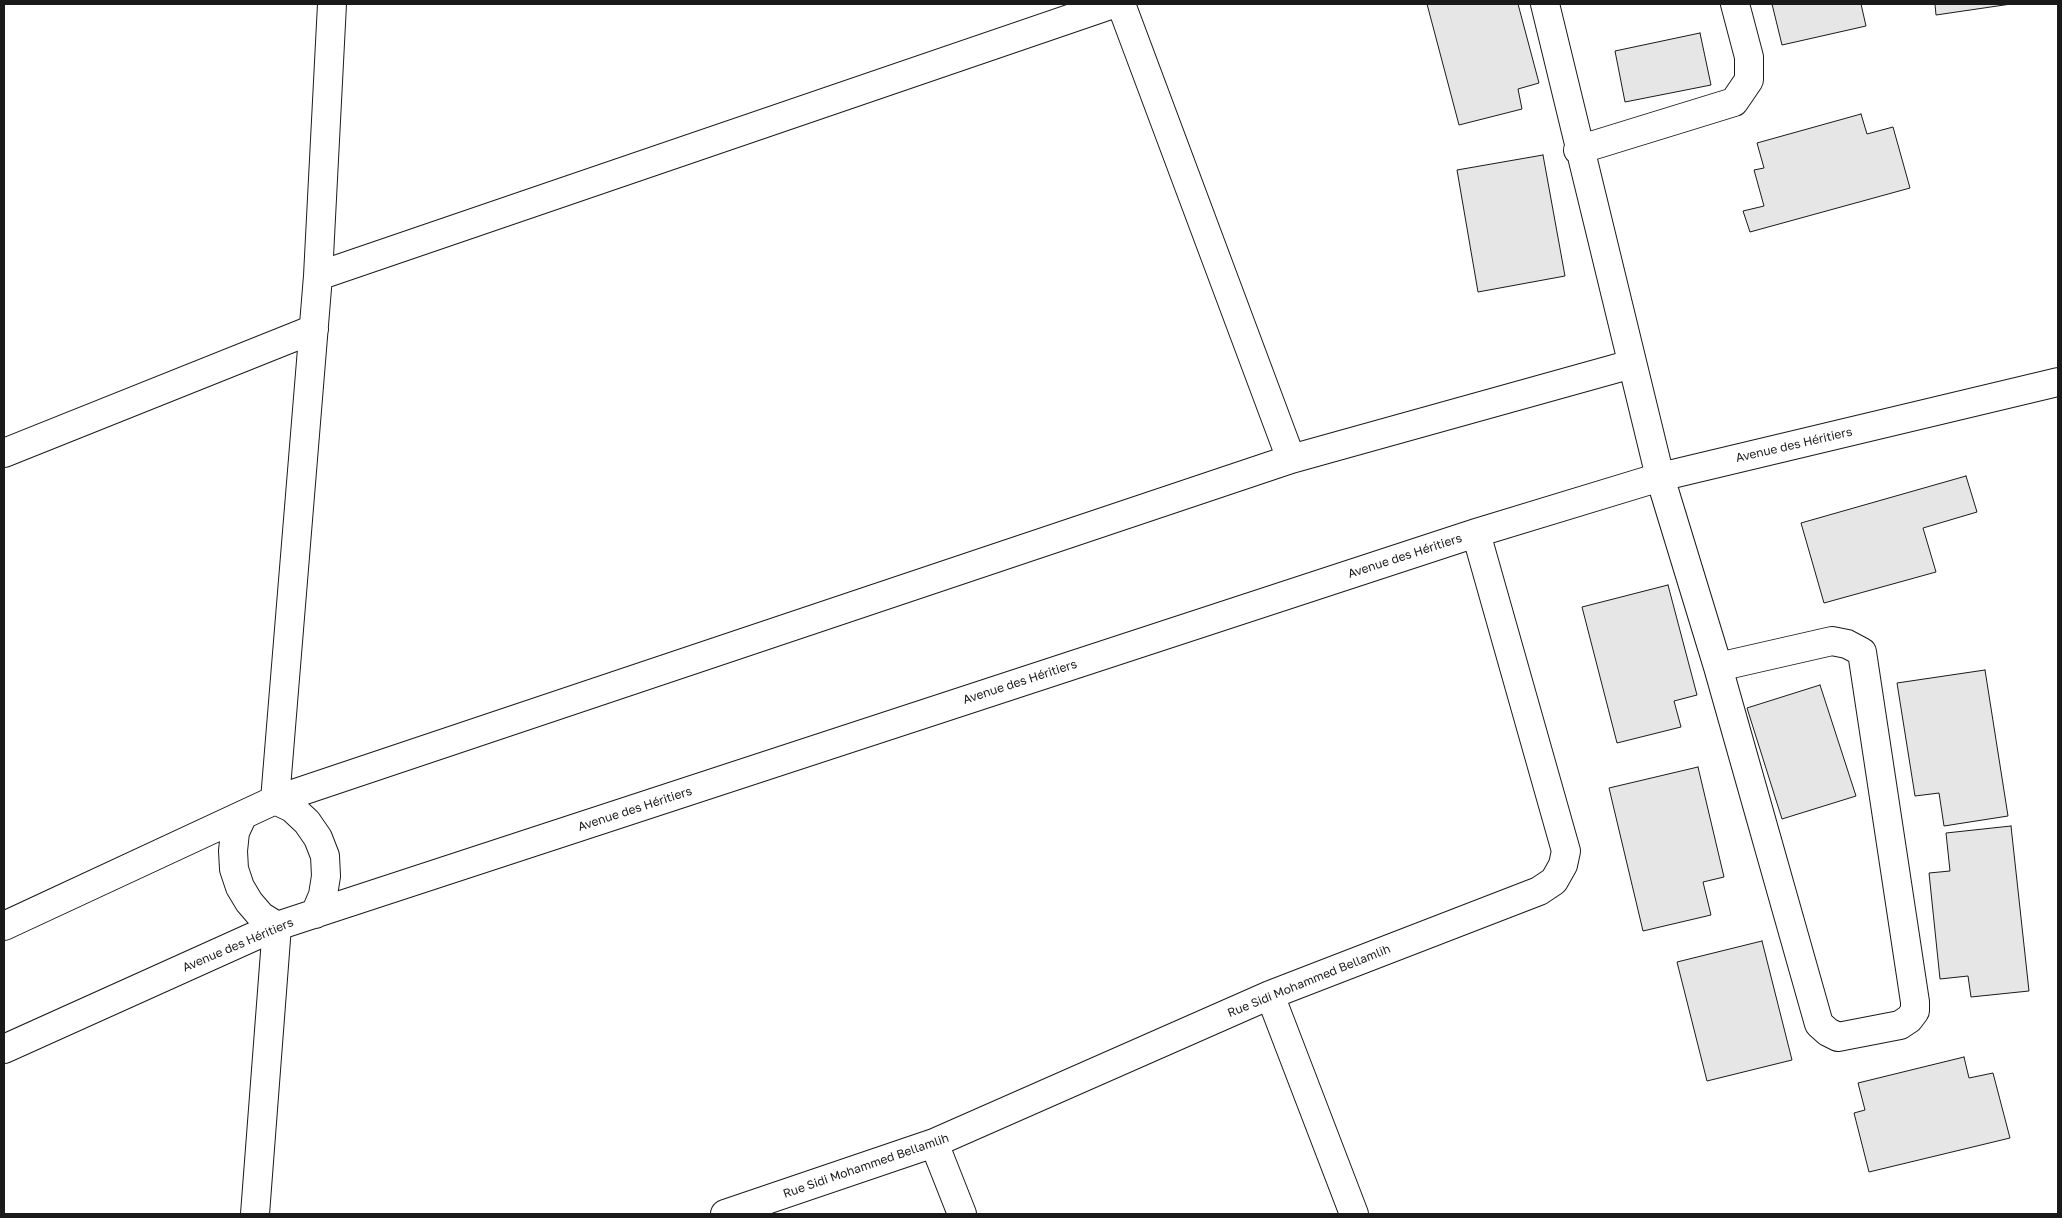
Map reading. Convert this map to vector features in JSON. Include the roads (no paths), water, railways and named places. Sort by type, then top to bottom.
[{"type":"street","points":[[274,800],[318,276],[332,4]]},
{"type":"street","points":[[318,276],[1112,4]]},
{"type":"street","points":[[1120,4],[1291,459]]},
{"type":"street","points":[[1544,4],[1578,150],[1660,477],[1718,667],[1819,1024],[1838,1038],[1900,1026],[1909,1019],[1914,1011],[1915,1002],[1862,652],[1847,644],[1832,640],[1718,667]]},
{"type":"street","points":[[1578,150],[1734,102],[1749,80],[1749,58],[1735,4]]},
{"type":"street","points":[[4,453],[314,329]]},
{"type":"street","points":[[4,926],[274,800],[1291,459],[1632,364]]},
{"type":"street","name":"Avenue des Héritiers","points":[[4,1049],[277,926],[1476,533],[1660,477],[2058,382]]},
{"type":"street","name":"Rue Sidi Mohammed Bellamlih","points":[[725,1214],[934,1144],[1270,994],[1539,891],[1554,881],[1566,851],[1476,533]]},
{"type":"street","points":[[274,800],[292,808],[307,822],[318,838],[325,856],[326,876],[323,896],[315,914]]},
{"type":"street","points":[[243,815],[235,832],[234,869],[240,887],[249,902],[261,916],[277,926],[255,1214]]},
{"type":"street","points":[[1270,994],[1354,1214]]},
{"type":"street","points":[[934,1144],[962,1214]]}]
